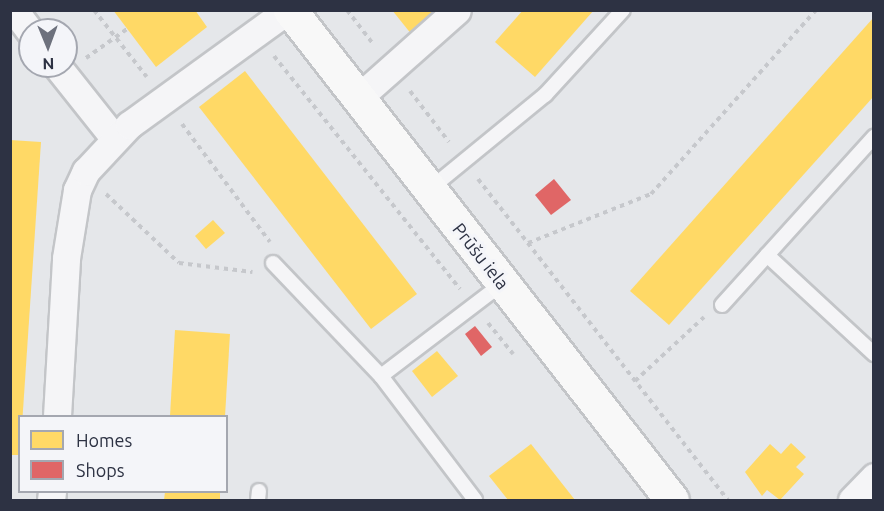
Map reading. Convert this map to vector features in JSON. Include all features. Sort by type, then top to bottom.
[{"type":"street","points":[[57,415],[66,258],[77,190],[86,171],[115,140],[164,99],[256,31],[289,10]]},
{"type":"street","name":"Prūšu iela","points":[[289,10],[672,501]]},
{"type":"street","points":[[358,98],[457,10]]},
{"type":"street","points":[[67,78],[115,140]]},
{"type":"street","points":[[852,501],[873,477]]},
{"type":"lane","points":[[430,189],[545,95],[623,10]]},
{"type":"lane","points":[[722,305],[873,137]]},
{"type":"lane","points":[[767,255],[873,354]]},
{"type":"lane","points":[[273,263],[381,376],[475,501]]},
{"type":"lane","points":[[381,376],[502,283]]},
{"type":"path","points":[[86,171],[179,263],[248,274],[273,263],[270,237],[94,10]]},
{"type":"path","points":[[347,10],[728,501]]},
{"type":"path","points":[[528,243],[651,194],[816,10]]},
{"type":"path","points":[[78,60],[127,29]]},
{"type":"path","points":[[256,31],[516,358]]},
{"type":"path","points":[[634,381],[722,305]]},
{"type":"building: Homes","points":[[113,10],[195,10],[207,27],[156,67]]},
{"type":"building: Homes","points":[[392,10],[443,10],[412,35]]},
{"type":"building: Homes","points":[[523,10],[594,10],[535,77],[495,42]]},
{"type":"building: Homes","points":[[874,17],[874,96],[669,325],[630,291]]},
{"type":"building: Homes","points":[[245,71],[417,294],[371,329],[199,107]]},
{"type":"building: Homes","points":[[10,140],[41,142],[23,415],[18,415],[18,455],[10,455]]},
{"type":"building: Homes","points":[[213,220],[225,233],[206,249],[195,236]]},
{"type":"building: Homes","points":[[175,330],[230,334],[225,415],[170,415]]},
{"type":"building: Homes","points":[[437,351],[458,376],[432,397],[412,371]]},
{"type":"building: Homes","points":[[791,443],[806,457],[796,467],[804,474],[780,500],[767,490],[762,496],[745,472],[770,444],[781,454]]},
{"type":"building: Homes","points":[[531,444],[575,500],[508,500],[489,476]]},
{"type":"building: Homes","points":[[165,493],[220,493],[220,500],[164,500]]},
{"type":"building: Shops","points":[[554,179],[571,200],[551,215],[535,195]]},
{"type":"building: Shops","points":[[475,326],[492,347],[481,356],[465,334]]}]
